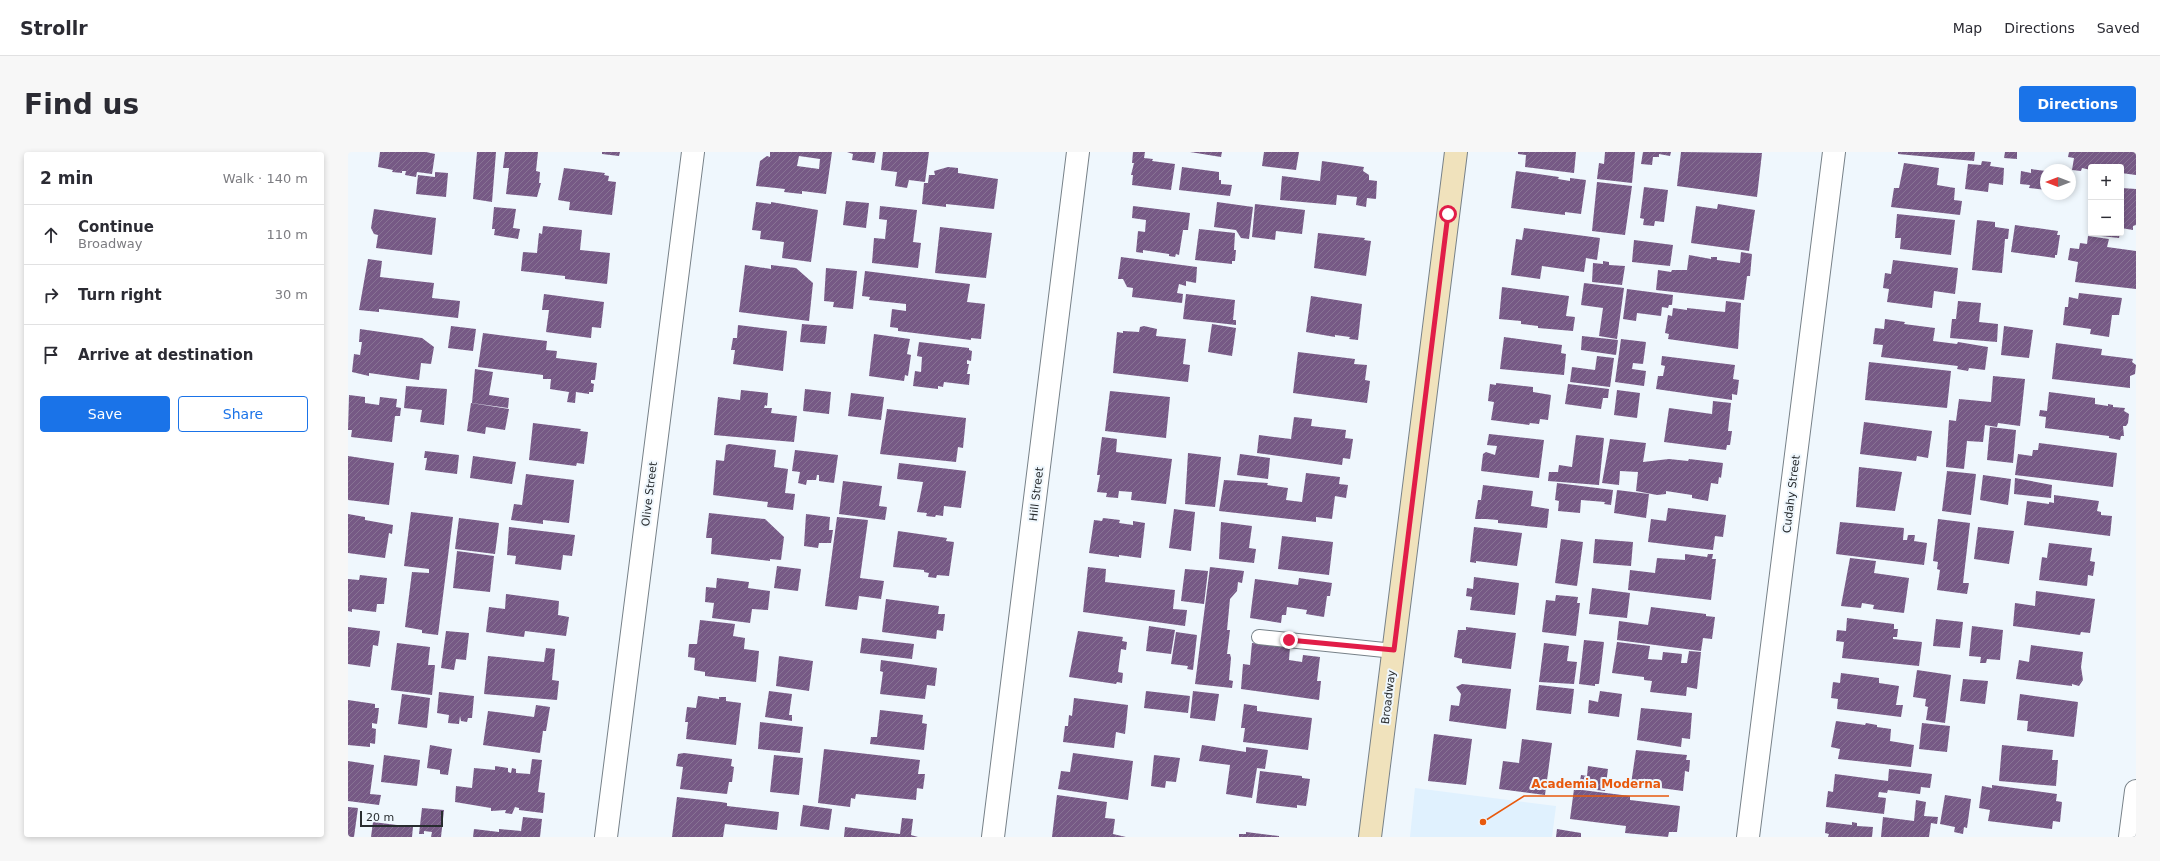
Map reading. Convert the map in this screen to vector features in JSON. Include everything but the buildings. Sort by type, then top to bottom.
[{"type":"street","name":"Olive Street","points":[[606,837],[693,152]]},
{"type":"street","name":"Hill Street","points":[[993,837],[1078,152]]},
{"type":"street","name":"Broadway","points":[[1370,837],[1456,152]]},
{"type":"street","name":"Cudahy Street","points":[[1748,837],[1834,152]]},
{"type":"street","points":[[2130,837],[2136,791]]},
{"type":"lane","points":[[1259,637],[1394,650]]},
{"type":"shaded area","points":[[1415,788],[1556,806],[1552,837],[1410,837]]},
{"type":"place","name":"Academia Moderna","points":[[1483,822]]},
{"type":"route","points":[[1289,640],[1394,650],[1448,214]]}]
